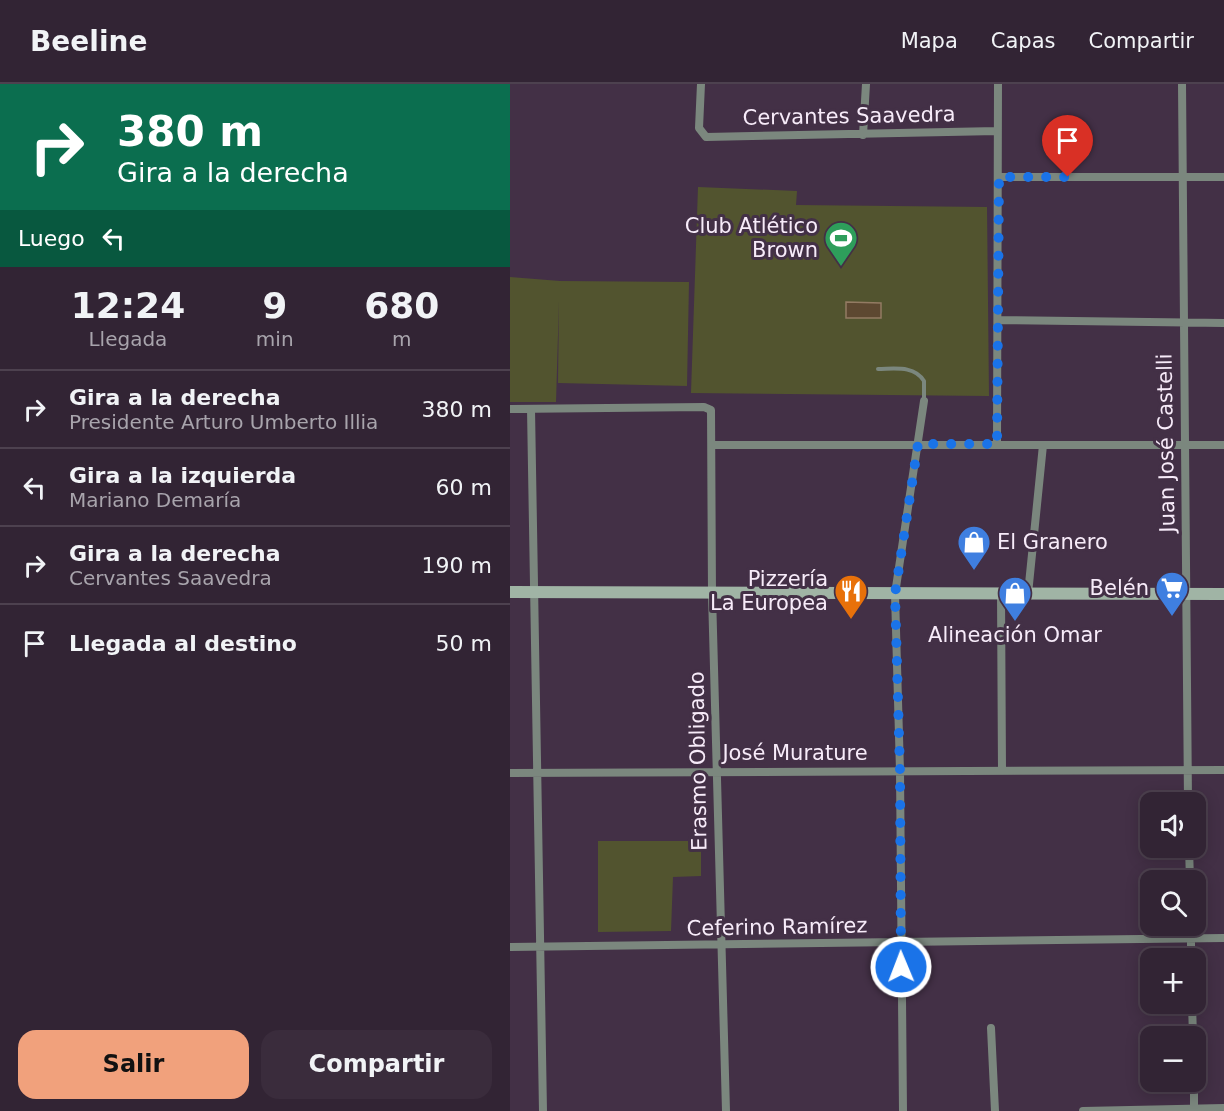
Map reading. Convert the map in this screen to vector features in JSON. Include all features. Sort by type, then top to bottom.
[{"type":"main road","points":[[510,592],[1224,594]]},
{"type":"street","name":"Cervantes Saavedra","points":[[700,84],[699,128],[702,135],[706,137],[997,131]]},
{"type":"street","points":[[863,135],[866,84]]},
{"type":"street","points":[[997,444],[998,84]]},
{"type":"street","name":"Juan José Castelli","points":[[1182,84],[1182,323],[1188,792]]},
{"type":"street","points":[[999,177],[1224,177]]},
{"type":"street","points":[[998,320],[1224,323]]},
{"type":"street","points":[[903,1111],[900,771],[895,594],[924,401]]},
{"type":"street","name":"Erasmo Obligado","points":[[531,409],[704,407],[711,410],[712,594],[726,1111]]},
{"type":"street","points":[[510,409],[531,409],[532,592],[543,1111]]},
{"type":"street","points":[[712,445],[1224,446]]},
{"type":"street","points":[[1028,594],[1043,445]]},
{"type":"street","points":[[1001,594],[1002,770]]},
{"type":"street","name":"José Murature","points":[[510,773],[1224,770]]},
{"type":"street","name":"Ceferino Ramírez","points":[[510,947],[1224,938]]},
{"type":"street","points":[[1191,939],[1191,948]]},
{"type":"street","points":[[991,1028],[994,1111]]},
{"type":"street","points":[[1194,1092],[1194,1110]]},
{"type":"street","points":[[1083,1111],[1224,1108]]},
{"type":"lane","points":[[878,369],[908,369],[916,372],[924,381],[924,401]]},
{"type":"green space","name":"Club Atlético Brown","points":[[698,187],[797,191],[796,205],[987,207],[989,396],[691,393]]},
{"type":"green space","points":[[510,277],[560,281],[689,282],[687,386],[558,383],[559,301],[556,402],[510,402]]},
{"type":"green space","points":[[598,841],[701,841],[701,876],[673,877],[671,931],[598,932]]},
{"type":"building","points":[[846,302],[881,303],[881,318],[846,318]]},
{"type":"place","name":"Club Atlético Brown","points":[[841,267]]},
{"type":"place","name":"El Granero","points":[[974,571]]},
{"type":"place","name":"Belén","points":[[1172,617]]},
{"type":"place","name":"Pizzería La Europea","points":[[851,620]]},
{"type":"place","name":"Alineación Omar","points":[[1015,622]]},
{"type":"route","points":[[901,967],[900,771],[895,594],[918,444],[997,444],[999,177],[1068,177]]}]
